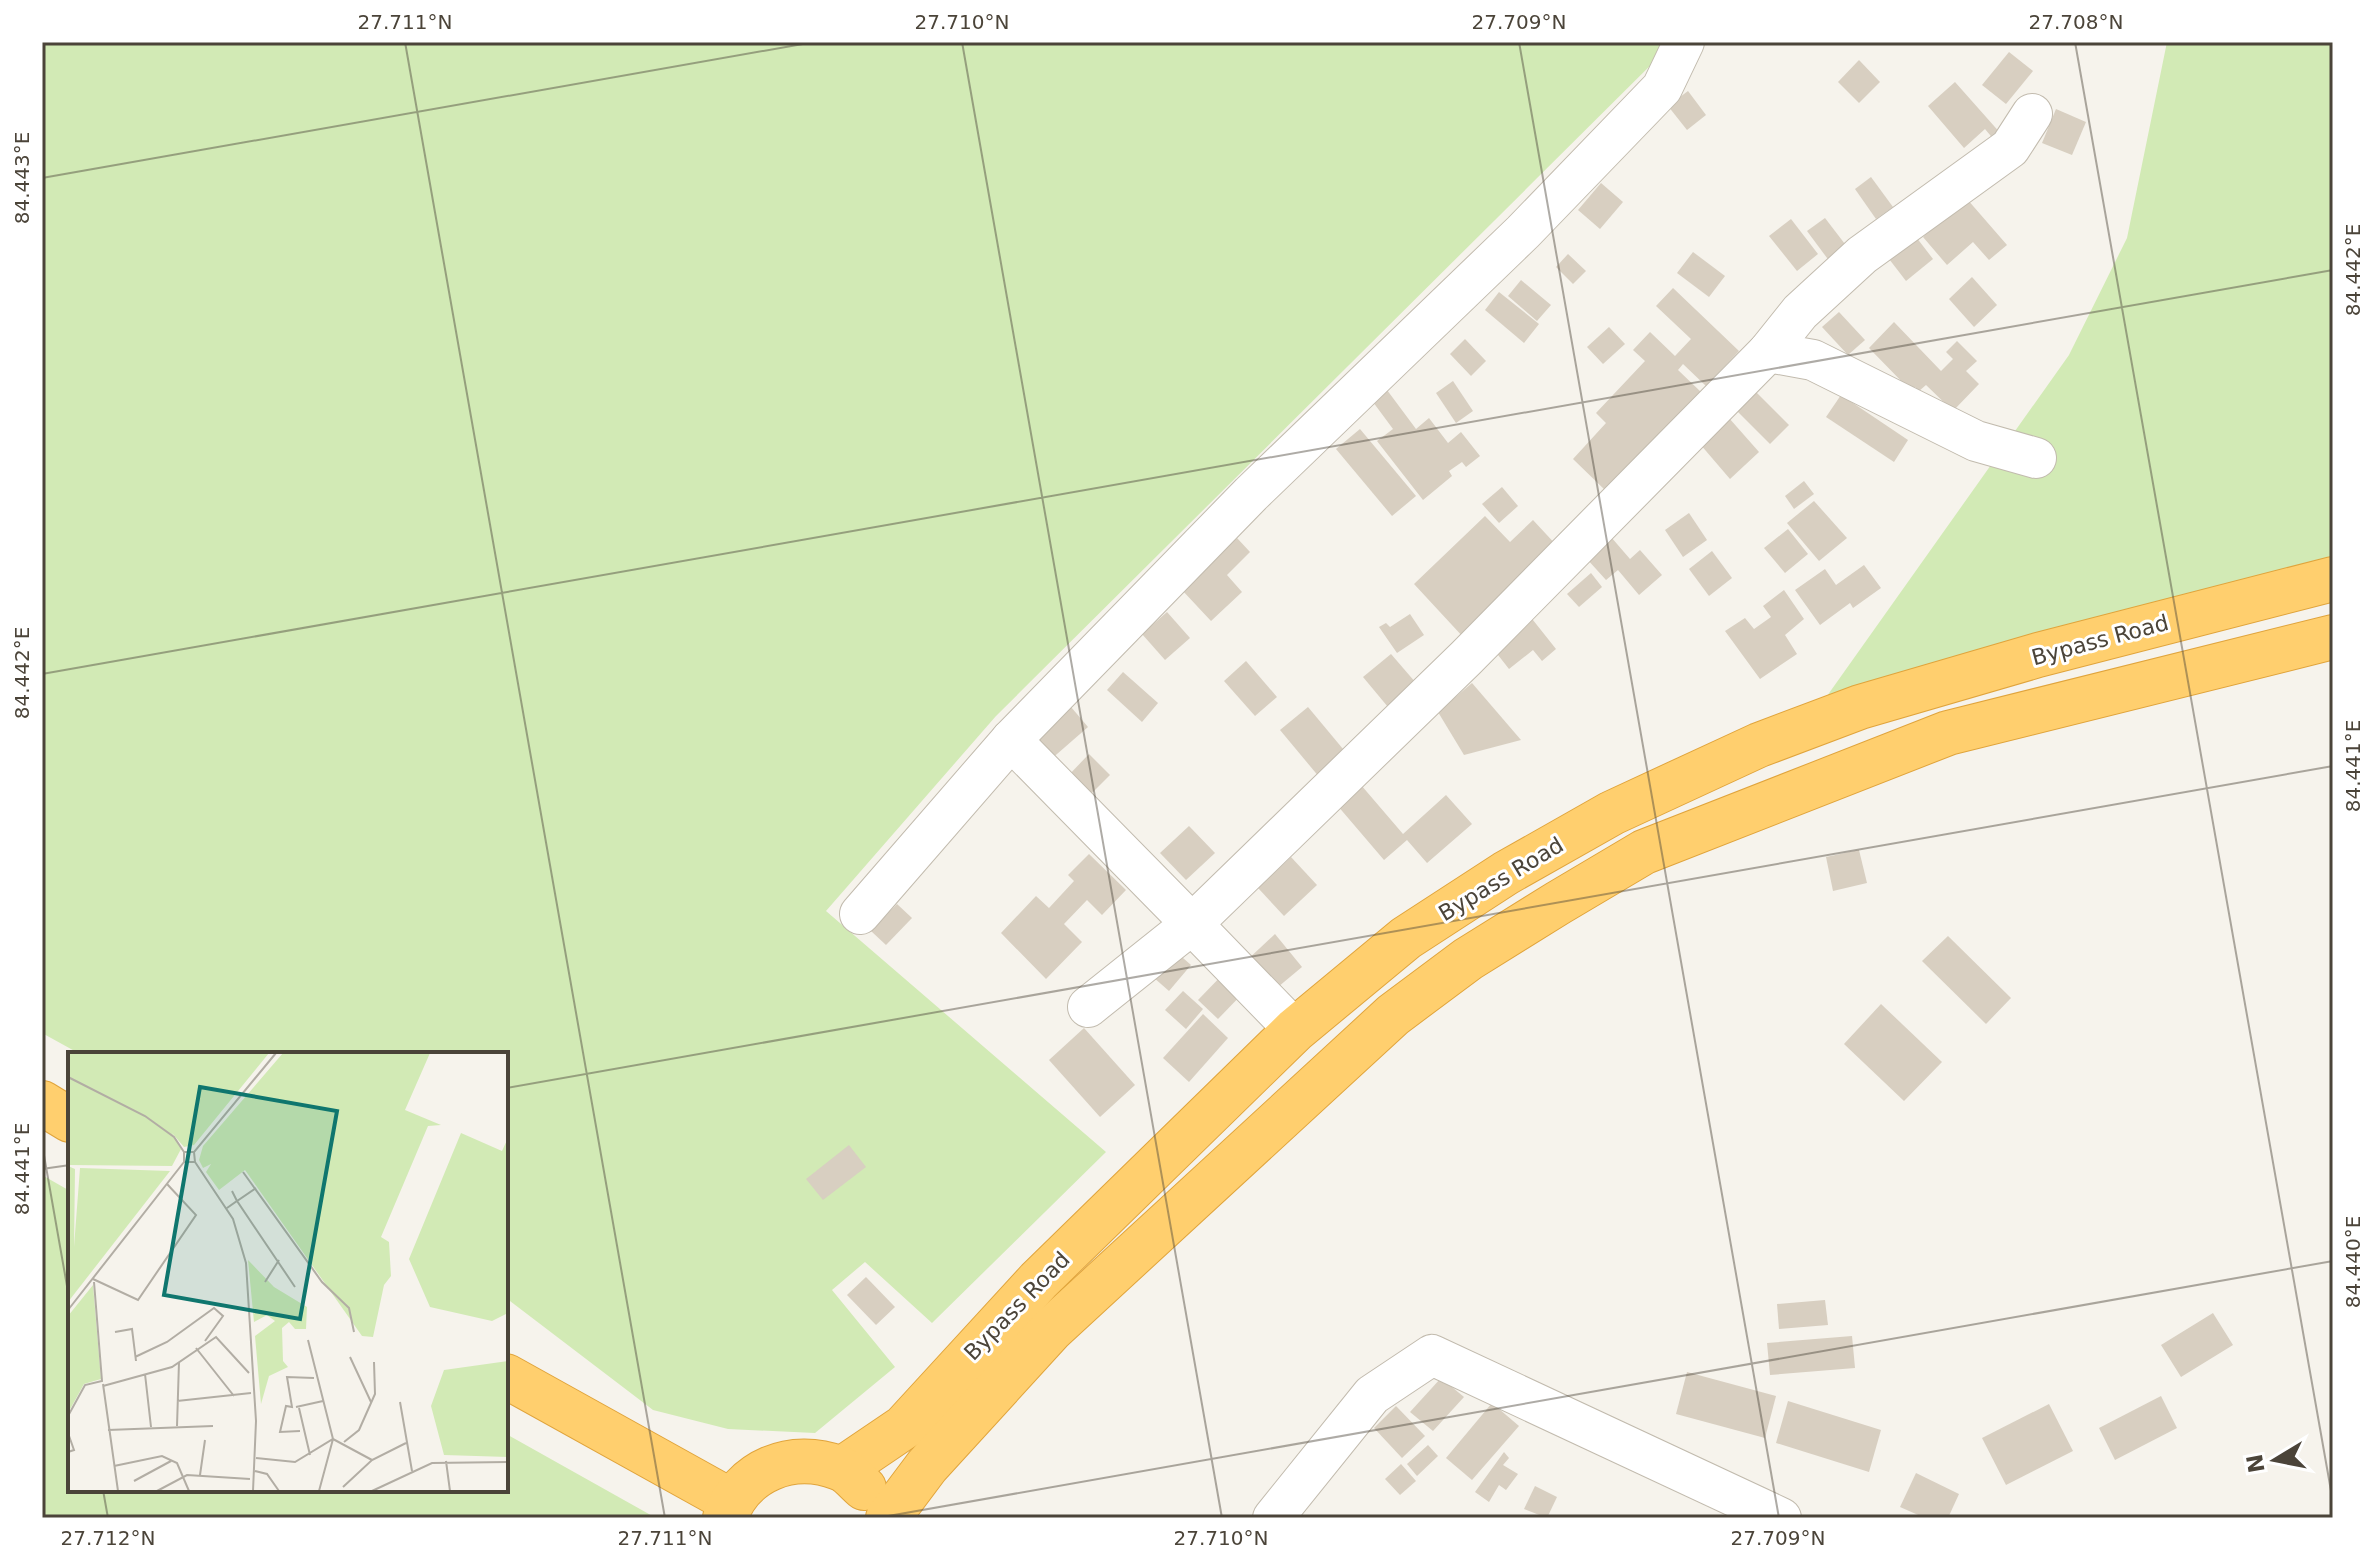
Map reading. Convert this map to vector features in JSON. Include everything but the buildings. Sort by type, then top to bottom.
[{"type":"highway","name":"Bypass Road","points":[[842,1469],[904,1427],[1038,1281],[1295,1030],[1406,938],[1506,873],[1612,813],[1759,745],[1860,707],[2038,655],[2333,579]]},
{"type":"highway","name":"Bypass Road","points":[[888,1518],[927,1466],[1052,1329],[1393,1015],[1468,959],[1644,852],[1948,733],[2333,637]]},
{"type":"highway","points":[[1612,813],[1644,852]]},
{"type":"highway","points":[[42,1103],[68,1119]]},
{"type":"highway","points":[[508,1377],[728,1510],[760,1471],[800,1459],[842,1469],[869,1492],[880,1518]]},
{"type":"street","points":[[860,914],[1011,740],[1251,494],[1571,183],[1662,88],[1684,42]]},
{"type":"street","points":[[1088,1007],[1192,924],[1466,658],[1768,352],[1800,312],[1862,255],[2010,148],[2032,114]]},
{"type":"street","points":[[1768,352],[1813,360],[1976,441],[2036,458]]},
{"type":"street","points":[[1011,740],[1295,1030]]},
{"type":"street","points":[[1273,1518],[1372,1395],[1432,1355],[1781,1518]]},
{"type":"green space","points":[[42,42],[1674,42],[996,716],[826,911],[1106,1152],[932,1323],[865,1262],[832,1290],[895,1367],[815,1433],[728,1429],[653,1410],[508,1300],[508,1052],[76,1052],[42,1033]]},
{"type":"green space","points":[[2167,42],[2333,42],[2333,556],[1827,696],[2069,355],[2127,238]]},
{"type":"green space","points":[[42,1175],[68,1190],[68,1492],[508,1492],[508,1435],[656,1518],[42,1518]]}]
